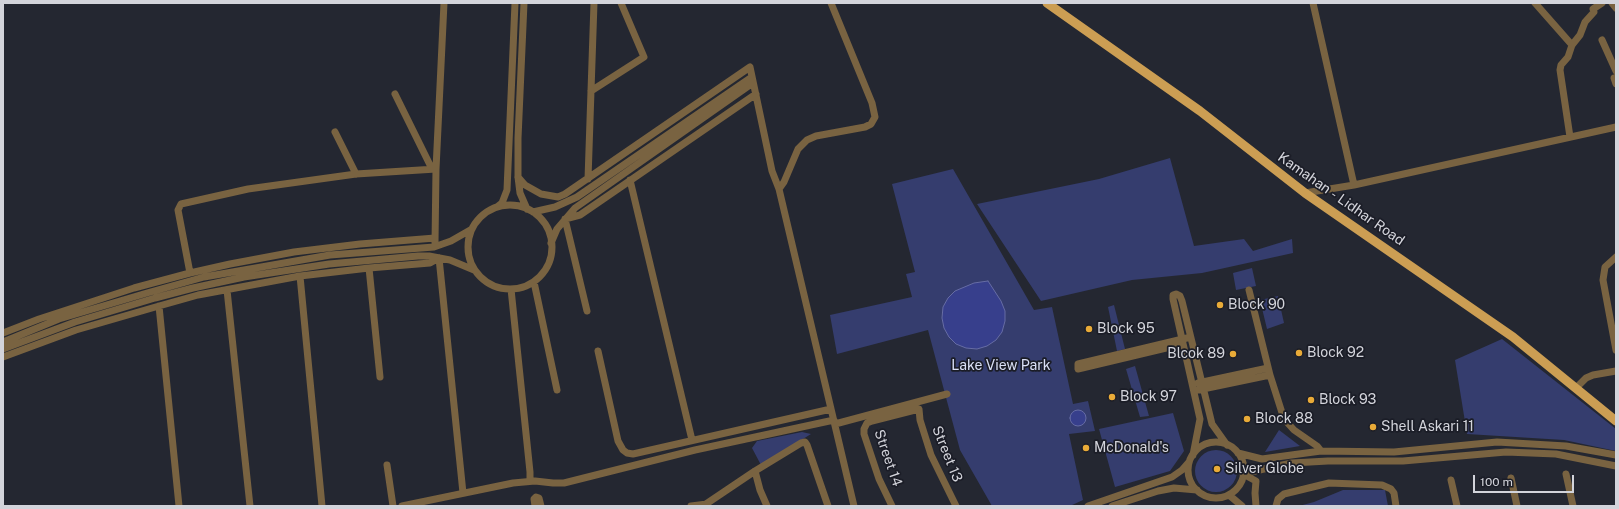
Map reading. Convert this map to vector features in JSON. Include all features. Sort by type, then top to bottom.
[{"type":"main road","name":"Kamahan - Lidhar Road","points":[[1047,3],[1200,111],[1306,193],[1512,337],[1616,421]]},
{"type":"street","points":[[434,247],[434,169],[444,3]]},
{"type":"street","points":[[497,207],[507,205],[517,206],[530,211],[542,221],[548,231],[551,243],[550,260],[546,268],[534,282],[527,286],[511,289],[500,288],[490,284],[481,278],[474,270],[470,262],[468,250],[469,237],[472,229],[478,220],[487,212],[502,203],[506,190],[515,3]]},
{"type":"street","points":[[524,3],[518,138],[518,177],[520,193],[530,211]]},
{"type":"street","points":[[588,179],[594,3]]},
{"type":"street","points":[[591,91],[644,57],[621,3]]},
{"type":"street","points":[[779,189],[784,182],[798,148],[807,140],[816,136],[865,127],[871,124],[875,117],[872,103],[831,3]]},
{"type":"street","points":[[1313,3],[1354,185]]},
{"type":"street","points":[[1535,3],[1572,45]]},
{"type":"street","points":[[1570,137],[1560,70],[1561,65],[1568,57],[1572,45],[1580,35],[1585,22],[1594,10],[1602,3]]},
{"type":"street","points":[[1612,3],[1616,8]]},
{"type":"street","points":[[1602,40],[1616,71]]},
{"type":"street","points":[[518,177],[525,185],[540,194],[558,197],[565,194],[750,67],[772,171],[779,189],[854,506]]},
{"type":"street","points":[[1616,78],[1614,78],[1616,84]]},
{"type":"street","points":[[530,211],[555,207],[577,197],[753,80]]},
{"type":"street","points":[[551,243],[557,229],[576,208],[753,80]]},
{"type":"street","points":[[395,94],[434,169]]},
{"type":"street","points":[[565,219],[580,215],[756,94]]},
{"type":"street","points":[[1306,193],[1354,185],[1616,127]]},
{"type":"street","points":[[335,132],[356,174]]},
{"type":"street","points":[[190,273],[178,210],[181,204],[248,189],[356,174],[434,169]]},
{"type":"street","points":[[630,180],[692,440]]},
{"type":"street","points":[[565,219],[587,311]]},
{"type":"street","points":[[3,342],[59,319],[204,278],[330,255],[434,247],[451,241],[472,229]]},
{"type":"street","points":[[3,333],[38,319],[126,291],[190,273],[294,252],[360,244],[435,238]]},
{"type":"street","points":[[3,349],[75,322],[154,298],[244,277],[329,264],[418,256],[460,262],[474,270]]},
{"type":"street","points":[[1616,257],[1605,268],[1604,280],[1616,350]]},
{"type":"street","points":[[3,357],[76,330],[198,295],[300,276],[430,263],[439,258]]},
{"type":"street","points":[[439,258],[463,493]]},
{"type":"street","points":[[369,268],[380,377]]},
{"type":"street","points":[[300,276],[322,506]]},
{"type":"street","points":[[534,282],[557,390]]},
{"type":"street","points":[[511,289],[530,481]]},
{"type":"street","points":[[227,290],[250,506]]},
{"type":"street","points":[[1249,290],[1269,371],[1284,419],[1294,430],[1322,451]]},
{"type":"street","points":[[1227,445],[1212,424],[1182,301],[1180,296],[1176,294],[1173,295],[1200,419],[1191,459],[1189,477],[1192,484],[1197,490],[1209,497],[1222,497],[1229,495],[1239,486],[1243,474],[1242,463],[1238,453]]},
{"type":"street","points":[[159,306],[179,506]]},
{"type":"street","points":[[1126,355],[1078,369],[1078,364],[1183,342],[1187,338],[1192,342]]},
{"type":"street","points":[[598,351],[618,442],[623,450],[633,454],[831,409]]},
{"type":"street","points":[[1193,387],[1269,371]]},
{"type":"street","points":[[1576,388],[1586,378],[1593,375],[1616,371]]},
{"type":"street","points":[[402,506],[513,483],[530,481],[564,483],[695,450],[834,422],[947,394]]},
{"type":"street","name":"Street 14","points":[[892,506],[879,479],[864,434],[864,429],[872,420],[919,409]]},
{"type":"street","name":"Street 13","points":[[919,409],[921,426],[931,455],[956,506]]},
{"type":"street","points":[[692,506],[705,505],[755,471],[805,442],[828,506]]},
{"type":"street","points":[[1088,506],[1172,477],[1182,470],[1202,446],[1208,444],[1221,443],[1227,445],[1238,453],[1262,459],[1322,451],[1394,452],[1497,442],[1586,449],[1616,455]]},
{"type":"street","points":[[1468,445],[1469,454]]},
{"type":"street","points":[[1243,474],[1292,463],[1328,461],[1403,461],[1469,454],[1506,452],[1556,454],[1616,466]]},
{"type":"street","points":[[386,465],[392,506]]},
{"type":"street","points":[[755,471],[760,490],[767,506]]},
{"type":"street","points":[[1243,474],[1256,481],[1254,492],[1256,506]]},
{"type":"street","points":[[1566,474],[1573,506]]},
{"type":"street","points":[[1511,478],[1517,506]]},
{"type":"street","points":[[1451,480],[1457,506]]},
{"type":"street","points":[[1276,506],[1278,499],[1284,494],[1329,483],[1382,485],[1391,489],[1394,493],[1396,506]]},
{"type":"street","points":[[1112,506],[1158,491],[1174,488],[1197,490]]},
{"type":"street","points":[[1229,495],[1242,506]]},
{"type":"street","points":[[535,506],[534,499],[536,496],[539,498],[541,506]]},
{"type":"green space","points":[[1170,158],[1194,246],[1244,239],[1253,251],[1292,239],[1293,253],[1202,273],[1132,280],[1041,301],[977,204],[1099,179]]},
{"type":"green space","name":"Lake View Park","points":[[953,169],[1034,310],[1052,307],[1073,404],[1088,401],[1095,431],[1069,434],[1083,500],[1070,506],[992,506],[960,450],[928,330],[837,354],[830,315],[912,297],[906,274],[915,272],[892,184]]},
{"type":"green space","points":[[1252,268],[1256,286],[1236,290],[1233,273]]},
{"type":"green space","points":[[1278,296],[1284,323],[1267,329],[1260,300]]},
{"type":"green space","points":[[1114,305],[1125,349],[1117,351],[1108,307]]},
{"type":"green space","points":[[1502,339],[1616,429],[1616,451],[1564,440],[1467,434],[1455,360]]},
{"type":"green space","points":[[1135,366],[1149,416],[1140,417],[1126,369]]},
{"type":"green space","points":[[1173,413],[1184,451],[1170,471],[1115,487],[1099,429]]},
{"type":"green space","points":[[1279,430],[1300,446],[1265,452]]},
{"type":"green space","points":[[802,432],[811,434],[761,465],[752,448],[757,441]]},
{"type":"green space","points":[[1216,450],[1231,456],[1237,471],[1231,486],[1216,492],[1201,486],[1195,471],[1201,456]]},
{"type":"green space","points":[[1343,490],[1385,490],[1388,506],[1299,506],[1314,502]]},
{"type":"shaded area","points":[[988,281],[1001,301],[1005,311],[1005,321],[1002,332],[996,340],[987,346],[977,349],[966,348],[956,344],[949,337],[944,328],[942,318],[943,307],[948,298],[955,291],[974,283]]},
{"type":"shaded area","points":[[1075,410],[1081,410],[1086,415],[1084,424],[1081,426],[1075,426],[1070,421],[1070,415]]},
{"type":"place","name":"Block 90","points":[[1220,305]]},
{"type":"place","name":"Block 95","points":[[1089,329]]},
{"type":"place","name":"Block 92","points":[[1299,353]]},
{"type":"place","name":"Blcok 89","points":[[1233,354]]},
{"type":"place","name":"Block 97","points":[[1112,397]]},
{"type":"place","name":"Block 93","points":[[1311,400]]},
{"type":"place","name":"Block 88","points":[[1247,419]]},
{"type":"place","name":"Shell Askari 11","points":[[1373,427]]},
{"type":"place","name":"McDonald's","points":[[1086,448]]},
{"type":"place","name":"Silver Globe","points":[[1217,469]]}]
